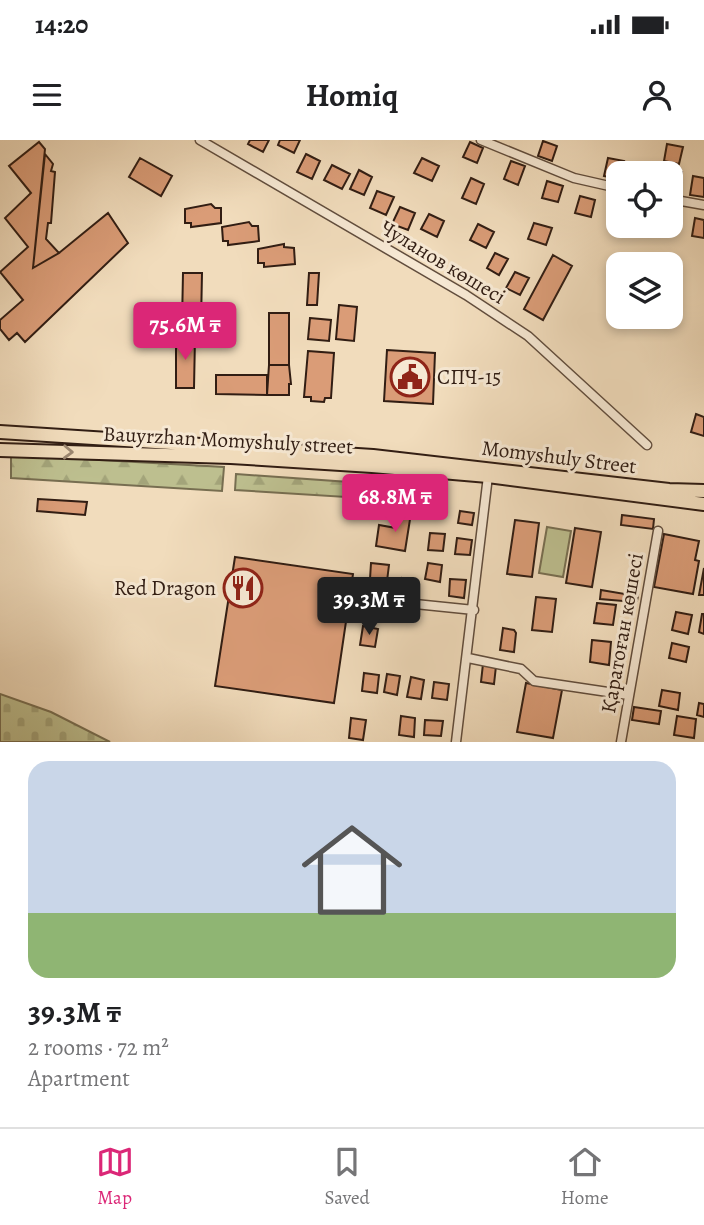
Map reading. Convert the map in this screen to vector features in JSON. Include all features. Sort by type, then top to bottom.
[{"type":"main road","name":"Bauyrzhan Momyshuly street","points":[[0,432],[409,459]]},
{"type":"main road","name":"Bauyrzhan Momyshuly street","points":[[0,450],[231,457],[488,476],[704,504]]},
{"type":"main road","name":"Momyshuly Street","points":[[409,459],[669,490],[704,491]]},
{"type":"street","name":"Чуланов көшесі","points":[[200,140],[454,288],[528,336],[647,445]]},
{"type":"street","points":[[481,140],[574,178],[606,185]]},
{"type":"street","points":[[683,201],[704,205]]},
{"type":"street","points":[[457,742],[488,476]]},
{"type":"street","name":"Қаратоған көшесі","points":[[621,742],[658,531]]},
{"type":"street","points":[[376,600],[474,610]]},
{"type":"street","points":[[468,658],[522,669],[534,681],[628,695]]},
{"type":"green space","points":[[11,455],[224,467],[222,491],[11,478]]},
{"type":"green space","points":[[236,474],[363,483],[362,498],[235,490]]},
{"type":"green space","points":[[547,527],[571,531],[563,577],[539,573]]},
{"type":"green space","points":[[0,694],[51,712],[110,742],[0,742]]},
{"type":"building","points":[[250,140],[269,140],[263,152],[248,144]]},
{"type":"building","points":[[280,140],[300,140],[294,153],[278,145]]},
{"type":"building","points":[[543,141],[557,146],[552,161],[538,156]]},
{"type":"building","points":[[39,142],[45,149],[33,268],[59,253],[108,213],[128,243],[25,342],[17,333],[9,340],[0,329],[0,320],[23,300],[0,272],[28,247],[5,218],[31,193],[9,166]]},
{"type":"building","points":[[470,142],[483,148],[477,163],[463,157]]},
{"type":"building","points":[[667,144],[683,147],[680,161],[664,161]]},
{"type":"building","points":[[45,154],[53,164],[51,171],[55,172],[51,223],[48,223],[46,239],[59,253],[33,268]]},
{"type":"building","points":[[306,154],[320,161],[312,179],[297,172]]},
{"type":"building","points":[[140,158],[172,176],[161,196],[129,177]]},
{"type":"building","points":[[422,158],[439,166],[432,181],[414,173]]},
{"type":"building","points":[[511,161],[525,166],[518,185],[504,179]]},
{"type":"building","points":[[332,165],[350,174],[342,189],[324,180]]},
{"type":"building","points":[[359,170],[372,177],[364,195],[350,189]]},
{"type":"building","points":[[693,176],[704,178],[704,197],[690,195]]},
{"type":"building","points":[[471,178],[484,184],[476,204],[462,198]]},
{"type":"building","points":[[547,181],[563,186],[558,202],[542,198]]},
{"type":"building","points":[[377,191],[394,197],[386,215],[370,208]]},
{"type":"building","points":[[580,196],[595,200],[591,217],[575,213]]},
{"type":"building","points":[[211,204],[215,208],[221,208],[221,223],[191,227],[191,223],[185,223],[185,209]]},
{"type":"building","points":[[400,207],[415,213],[408,230],[392,224]]},
{"type":"building","points":[[429,214],[444,221],[437,237],[421,229]]},
{"type":"building","points":[[695,218],[704,220],[704,238],[692,236]]},
{"type":"building","points":[[249,222],[252,226],[258,226],[259,241],[228,245],[228,241],[223,241],[222,227]]},
{"type":"building","points":[[534,223],[552,228],[546,245],[528,239]]},
{"type":"building","points":[[478,224],[494,232],[486,248],[470,240]]},
{"type":"building","points":[[284,244],[284,247],[294,248],[295,264],[264,267],[264,263],[258,263],[258,249]]},
{"type":"building","points":[[495,253],[508,259],[499,275],[487,268]]},
{"type":"building","points":[[553,255],[572,266],[543,320],[524,309]]},
{"type":"building","points":[[515,272],[529,278],[520,295],[506,288]]},
{"type":"building","points":[[183,273],[202,273],[201,323],[182,323]]},
{"type":"building","points":[[309,273],[319,273],[317,305],[307,305]]},
{"type":"building","points":[[339,305],[357,307],[354,341],[336,339]]},
{"type":"building","points":[[269,313],[289,313],[289,365],[269,365]]},
{"type":"building","points":[[310,318],[331,320],[329,341],[308,339]]},
{"type":"building","points":[[176,337],[195,337],[194,388],[176,388]]},
{"type":"building","name":"СПЧ-15","points":[[387,350],[435,353],[433,404],[384,401]]},
{"type":"building","points":[[308,351],[334,353],[331,398],[325,398],[324,402],[311,401],[311,397],[304,397]]},
{"type":"building","points":[[269,365],[289,365],[289,395],[267,395]]},
{"type":"building","points":[[216,375],[267,375],[267,395],[216,394]]},
{"type":"building","points":[[696,414],[704,417],[704,436],[691,432]]},
{"type":"building","points":[[38,499],[87,502],[85,515],[37,511]]},
{"type":"building","points":[[460,511],[474,513],[472,525],[458,523]]},
{"type":"building","points":[[398,512],[411,513],[405,551],[376,546],[379,525],[396,528]]},
{"type":"building","points":[[622,515],[654,519],[653,529],[621,525]]},
{"type":"building","points":[[515,520],[539,523],[532,577],[507,574]]},
{"type":"building","points":[[575,528],[601,532],[592,587],[566,583]]},
{"type":"building","points":[[430,533],[445,534],[443,551],[428,550]]},
{"type":"building","points":[[664,534],[699,541],[695,560],[699,561],[693,594],[654,587]]},
{"type":"building","points":[[457,538],[472,540],[470,555],[455,554]]},
{"type":"building","points":[[235,557],[353,574],[334,703],[215,686]]},
{"type":"building","points":[[371,563],[389,565],[387,581],[370,579]]},
{"type":"building","points":[[428,563],[442,565],[440,582],[425,579]]},
{"type":"building","points":[[704,568],[704,595],[699,595]]},
{"type":"building","points":[[402,578],[416,580],[413,596],[399,594]]},
{"type":"building","points":[[450,579],[466,580],[464,598],[449,596]]},
{"type":"building","points":[[601,590],[625,594],[623,601],[600,599]]},
{"type":"building","points":[[630,594],[638,595],[637,601],[629,600]]},
{"type":"building","points":[[536,597],[556,599],[552,632],[532,630]]},
{"type":"building","points":[[597,603],[616,605],[613,625],[594,623]]},
{"type":"building","points":[[676,612],[692,615],[688,634],[672,630]]},
{"type":"building","points":[[704,614],[704,634],[699,632]]},
{"type":"building","points":[[363,626],[378,629],[375,647],[360,645]]},
{"type":"building","points":[[503,628],[516,633],[514,652],[500,650]]},
{"type":"building","points":[[592,640],[611,642],[609,665],[590,662]]},
{"type":"building","points":[[672,643],[689,647],[686,662],[669,658]]},
{"type":"building","points":[[483,664],[496,666],[494,684],[481,682]]},
{"type":"building","points":[[364,673],[379,675],[377,693],[362,691]]},
{"type":"building","points":[[387,674],[400,676],[397,695],[384,692]]},
{"type":"building","points":[[411,677],[424,680],[421,699],[407,697]]},
{"type":"building","points":[[434,682],[449,684],[447,700],[432,698]]},
{"type":"building","points":[[526,683],[562,690],[553,738],[517,732]]},
{"type":"building","points":[[662,690],[680,693],[678,710],[659,706]]},
{"type":"building","points":[[699,703],[704,704],[704,717],[697,715]]},
{"type":"building","points":[[634,707],[661,711],[659,724],[632,720]]},
{"type":"building","points":[[401,716],[415,718],[414,737],[399,735]]},
{"type":"building","points":[[677,716],[696,719],[694,738],[674,735]]},
{"type":"building","points":[[351,718],[366,720],[363,740],[349,738]]},
{"type":"building","points":[[425,720],[443,721],[441,736],[424,735]]},
{"type":"place","name":"СПЧ-15","points":[[410,377]]},
{"type":"place","name":"Red Dragon","points":[[243,588]]}]
